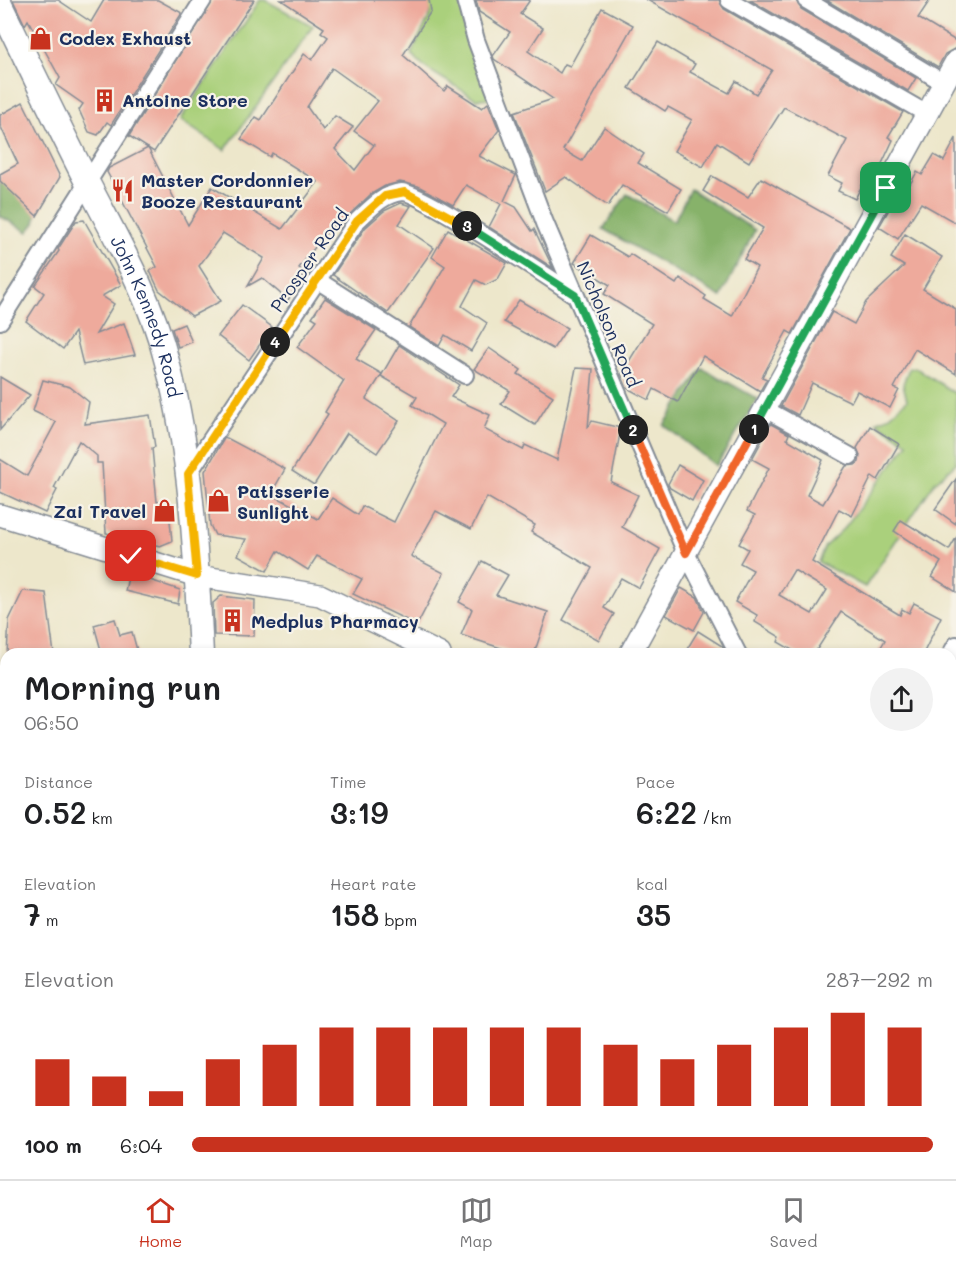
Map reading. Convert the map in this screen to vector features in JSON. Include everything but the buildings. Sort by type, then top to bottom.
[{"type":"main road","name":"John Kennedy Road","points":[[0,5],[88,184],[130,263],[153,316],[167,362],[186,447],[201,648]]},
{"type":"street","points":[[0,321],[203,0]]},
{"type":"street","name":"Nicholson Road","points":[[465,0],[476,40],[575,295],[686,553],[735,648]]},
{"type":"street","points":[[729,0],[927,114]]},
{"type":"street","points":[[806,0],[944,83]]},
{"type":"street","points":[[633,648],[956,62]]},
{"type":"street","name":"Prosper Road","points":[[188,474],[357,221],[385,196],[405,192],[444,211],[575,295]]},
{"type":"street","points":[[317,280],[465,375]]},
{"type":"street","points":[[765,409],[850,456]]},
{"type":"street","points":[[0,515],[197,576],[320,595],[428,648]]},
{"type":"green space","points":[[260,0],[265,0],[313,26],[225,150],[180,120]]},
{"type":"green space","points":[[432,0],[460,0],[493,98],[476,99],[427,69],[411,54],[431,13],[429,7]]},
{"type":"green space","points":[[0,178],[39,207],[35,223],[28,232],[0,216]]},
{"type":"green space","points":[[690,189],[755,230],[721,297],[603,229],[627,194],[674,221]]},
{"type":"green space","points":[[702,368],[758,399],[716,466],[664,425]]},
{"type":"green space","points":[[909,368],[916,368],[956,394],[956,463],[935,482],[865,587],[818,562],[825,546],[845,527],[908,443],[876,422],[888,417],[907,400],[903,384]]},
{"type":"place","name":"Codex Exhaust","points":[[41,38]]},
{"type":"place","name":"Antoine Store","points":[[104,100]]},
{"type":"place","name":"Master Cordonnier Booze Restaurant","points":[[123,190]]},
{"type":"place","name":"Patisserie Sunlight","points":[[219,501]]},
{"type":"place","name":"Zai Travel","points":[[164,511]]},
{"type":"place","name":"Medplus Pharmacy","points":[[233,621]]},
{"type":"route","points":[[131,556],[197,576],[188,474],[357,221],[385,196],[405,192],[444,211],[575,295],[686,553],[886,188]]}]
